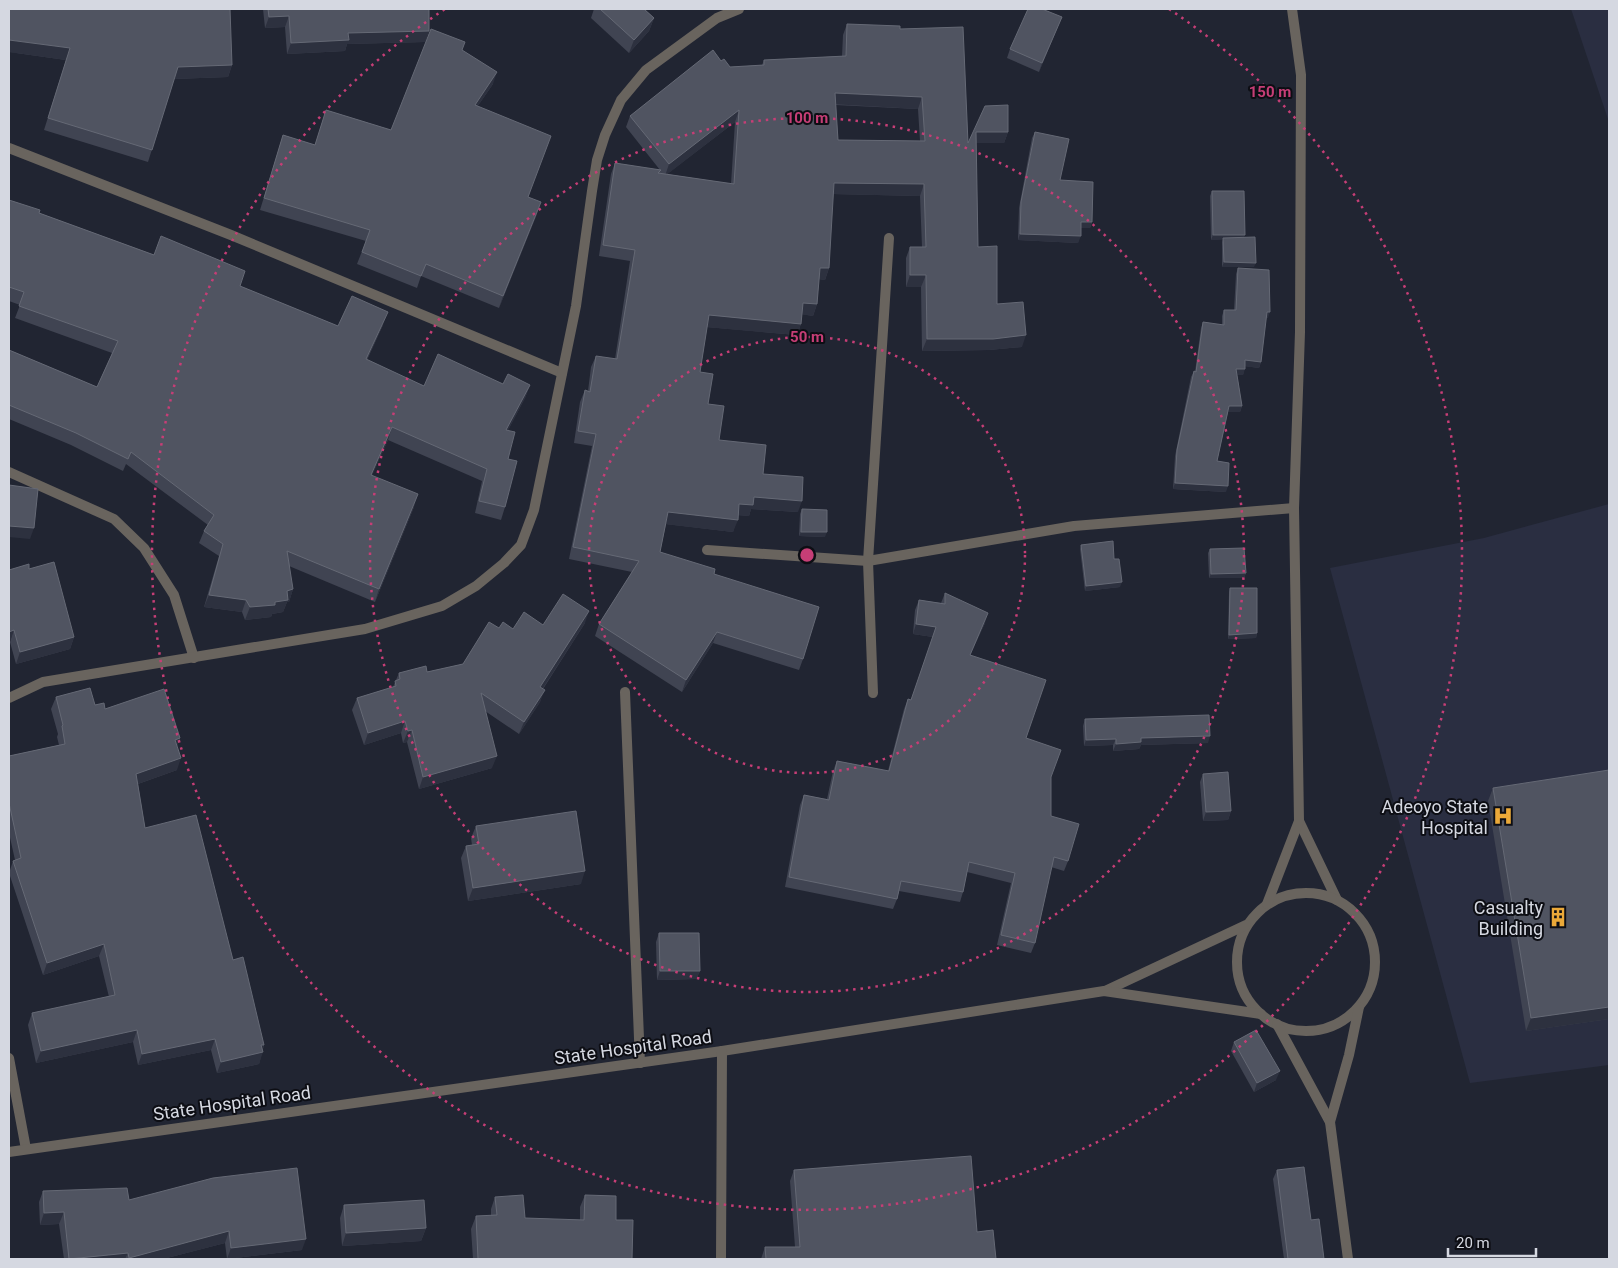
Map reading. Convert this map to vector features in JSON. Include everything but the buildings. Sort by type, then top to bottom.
[{"type":"street","points":[[9,698],[43,682],[365,629],[442,606],[476,586],[504,563],[521,545],[534,510],[576,306],[597,160],[605,135],[621,100],[646,70],[717,18],[739,9]]},
{"type":"street","points":[[1267,904],[1299,821],[1294,508],[1301,285],[1301,75],[1292,9]]},
{"type":"street","points":[[9,148],[240,239],[562,373]]},
{"type":"street","points":[[873,693],[868,560],[889,238]]},
{"type":"street","points":[[9,472],[114,519],[144,548],[174,595],[194,658]]},
{"type":"street","points":[[707,550],[868,560],[1074,526],[1294,508]]},
{"type":"street","points":[[625,692],[640,1063]]},
{"type":"street","points":[[1299,821],[1337,900]]},
{"type":"street","points":[[1104,991],[1246,925],[1267,904],[1284,896],[1302,892],[1320,894],[1337,900],[1352,909],[1363,923],[1371,939],[1375,957],[1374,975],[1369,992],[1359,1007],[1338,1023],[1312,1031],[1294,1030],[1277,1024],[1261,1014],[1248,1000],[1239,982],[1236,963],[1239,943],[1246,925]]},
{"type":"street","name":"State Hospital Road","points":[[9,1152],[26,1148],[722,1052],[1104,991],[1261,1014]]},
{"type":"street","points":[[1330,1122],[1349,1055],[1359,1007]]},
{"type":"street","points":[[1277,1024],[1330,1122],[1348,1259]]},
{"type":"street","points":[[721,1259],[722,1052]]},
{"type":"street","points":[[9,1058],[26,1148]]},
{"type":"shaded area","points":[[1571,9],[1609,9],[1609,122]]},
{"type":"shaded area","name":"Adeoyo State Hospital","points":[[1609,504],[1609,1065],[1470,1083],[1330,568],[1484,538]]},
{"type":"place","name":"Adeoyo State Hospital","points":[[1503,816]]},
{"type":"place","name":"Casualty Building","points":[[1558,917]]}]
